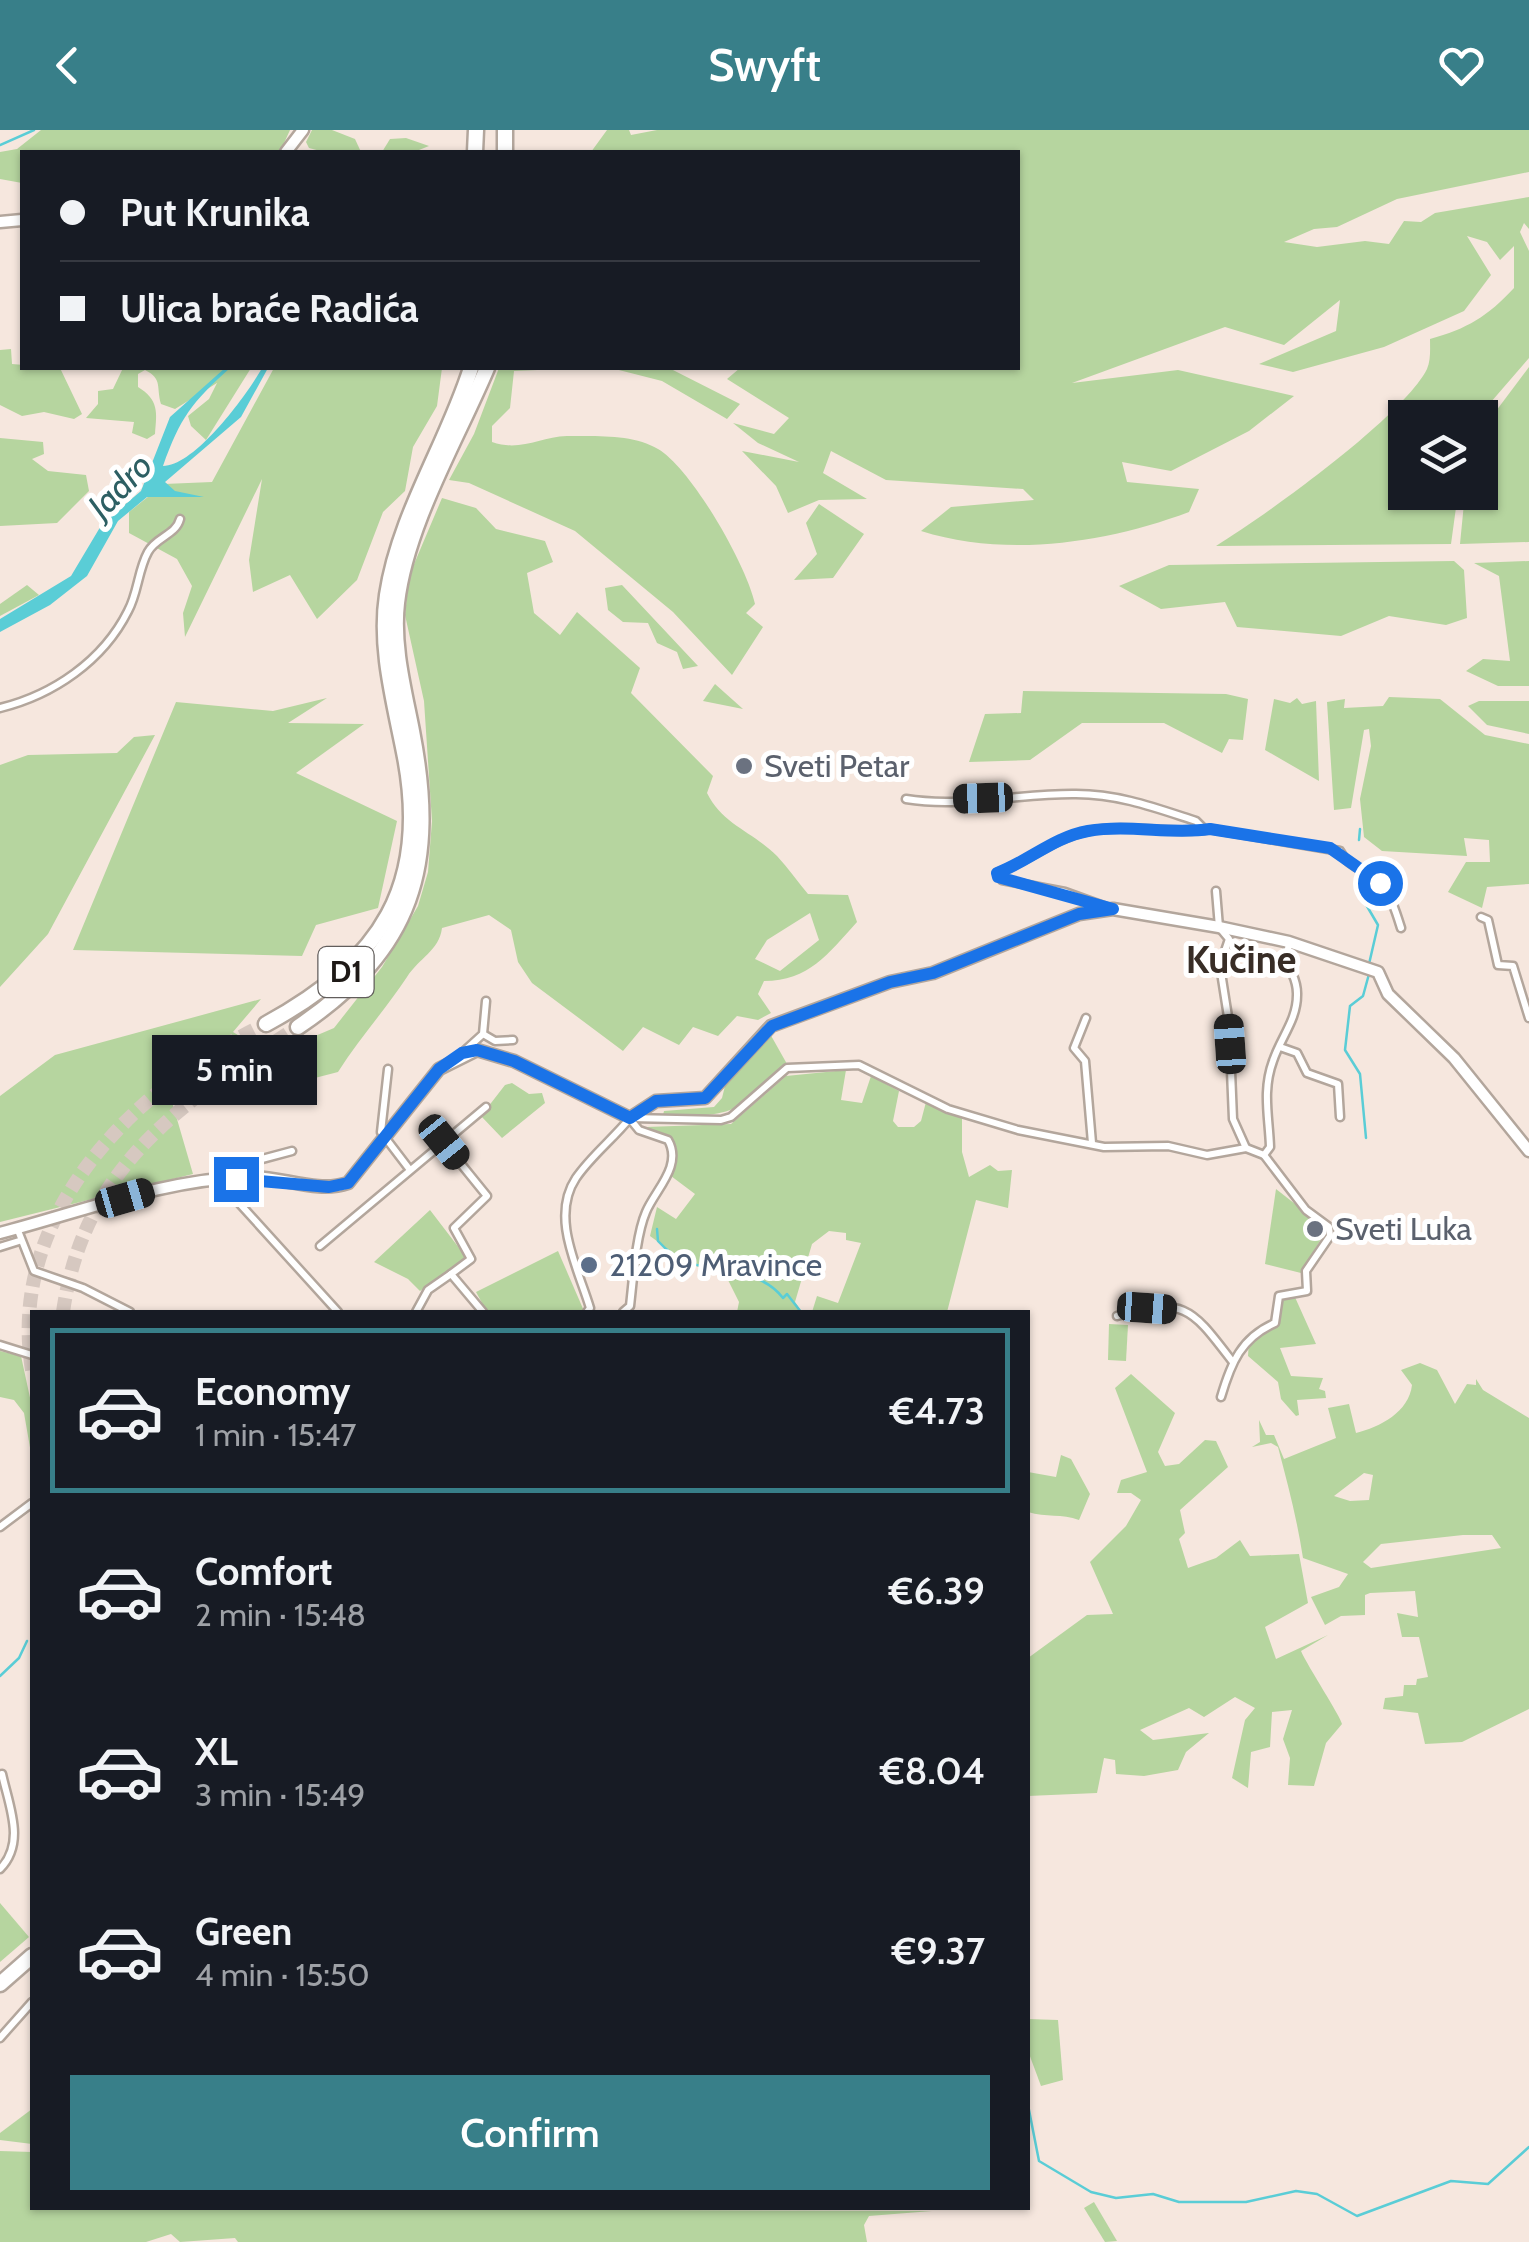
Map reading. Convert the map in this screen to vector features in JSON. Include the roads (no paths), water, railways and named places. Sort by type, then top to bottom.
[{"type":"highway","name":"D1","points":[[298,1028],[368,970],[395,932],[423,847],[390,626],[428,490],[470,370]]},
{"type":"highway","name":"D1","points":[[428,490],[486,370]]},
{"type":"highway","name":"D1","points":[[266,1024],[326,990],[346,973],[405,893]]},
{"type":"highway","points":[[0,1972],[30,1946]]},
{"type":"highway","points":[[6,1984],[30,1958]]},
{"type":"main road","points":[[289,150],[304,130]]},
{"type":"main road","points":[[0,1233],[152,1190],[236,1179],[338,1187],[359,1173],[439,1069],[462,1053],[491,1051],[630,1118],[656,1101],[705,1098],[766,1030],[798,1015],[890,982],[933,973],[1079,914],[1113,909],[1290,942],[1378,972],[1388,994],[1454,1058],[1529,1151]]},
{"type":"street","points":[[0,708],[67,680],[115,633],[130,610],[147,554],[178,527],[180,519]]},
{"type":"street","points":[[906,799],[1073,794],[1122,797],[1196,821],[1204,829],[1340,851],[1344,860],[1380,883],[1400,928]]},
{"type":"street","points":[[1113,909],[1065,892],[1002,880],[997,873],[1064,837],[1089,831],[1170,828],[1196,834],[1204,829]]},
{"type":"street","points":[[1216,891],[1219,927],[1228,940],[1220,966],[1234,1119],[1246,1148]]},
{"type":"street","points":[[1480,917],[1488,920],[1498,965],[1512,966],[1529,1018]]},
{"type":"street","points":[[1264,1155],[1270,1147],[1266,1087],[1296,1016],[1298,992],[1286,959],[1290,942]]},
{"type":"street","points":[[462,1053],[483,1034],[486,1000]]},
{"type":"street","points":[[1086,1018],[1074,1048],[1085,1061],[1092,1143]]},
{"type":"street","points":[[483,1034],[495,1041],[513,1040]]},
{"type":"street","points":[[1280,1047],[1303,1060],[1306,1072],[1338,1084],[1340,1116]]},
{"type":"street","points":[[588,1310],[566,1236],[567,1200],[578,1176],[630,1118],[720,1120],[730,1117],[787,1068],[858,1065],[948,1109],[1018,1130],[1104,1147],[1168,1146],[1207,1155],[1246,1148],[1264,1155],[1306,1210],[1329,1227],[1330,1236],[1306,1271],[1306,1292],[1280,1296],[1275,1323],[1256,1332],[1232,1361],[1221,1397]]},
{"type":"street","points":[[388,1069],[381,1122],[386,1138],[410,1170]]},
{"type":"street","points":[[320,1246],[486,1107]]},
{"type":"street","points":[[625,1310],[630,1306],[644,1214],[668,1176],[671,1160],[668,1140],[640,1130],[630,1118]]},
{"type":"street","points":[[417,1310],[428,1290],[472,1259],[454,1228],[487,1196],[444,1142]]},
{"type":"street","points":[[236,1179],[252,1162],[292,1151]]},
{"type":"street","points":[[214,1182],[230,1193],[336,1310]]},
{"type":"street","points":[[17,1228],[34,1271],[83,1288],[126,1310]]},
{"type":"street","points":[[0,1247],[19,1241]]},
{"type":"street","points":[[451,1274],[481,1310]]},
{"type":"street","points":[[1117,1316],[1147,1308],[1188,1310],[1202,1320],[1232,1361]]},
{"type":"street","points":[[0,1345],[30,1354]]},
{"type":"street","points":[[0,1527],[30,1504]]},
{"type":"street","points":[[0,1869],[13,1849],[14,1829],[2,1774]]},
{"type":"street","points":[[0,2038],[30,2004]]},
{"type":"water","name":"Jadro","points":[[223,370],[228,370],[189,412],[163,466],[176,463],[204,442],[233,411],[261,370],[267,370],[241,417],[165,482],[175,491],[204,497],[147,497],[118,521],[87,576],[50,605],[0,632],[0,619],[71,576],[102,524],[141,491],[170,417]]},
{"type":"waterway","points":[[0,145],[34,130]]},
{"type":"waterway","points":[[1359,840],[1360,829]]},
{"type":"waterway","points":[[1358,881],[1361,896],[1378,925],[1369,964]]},
{"type":"waterway","points":[[1366,1138],[1360,1074],[1345,1050],[1350,1006],[1363,996],[1369,974]]},
{"type":"waterway","points":[[657,1229],[658,1241],[673,1254],[706,1267],[756,1278],[783,1298],[787,1294],[799,1310]]},
{"type":"waterway","points":[[0,1676],[19,1658],[27,1641]]},
{"type":"waterway","points":[[1030,2115],[1039,2161],[1091,2192],[1116,2198],[1153,2194],[1179,2202],[1246,2202],[1296,2191],[1317,2194],[1357,2216],[1451,2181],[1488,2184],[1529,2147]]},
{"type":"tunnel","points":[[30,1332],[29,1313],[39,1259],[60,1208],[90,1161],[128,1119],[171,1082],[266,1024]]},
{"type":"tunnel","points":[[63,1310],[74,1261],[92,1216],[116,1177],[145,1142],[216,1082],[298,1027]]},
{"type":"place","name":"Sveti Petar","points":[[744,766]]},
{"type":"place","name":"Sveti Luka","points":[[1315,1229]]},
{"type":"place","name":"21209 Mravince","points":[[589,1265]]},
{"type":"district","name":"Kučine","points":[[1241,960]]}]
